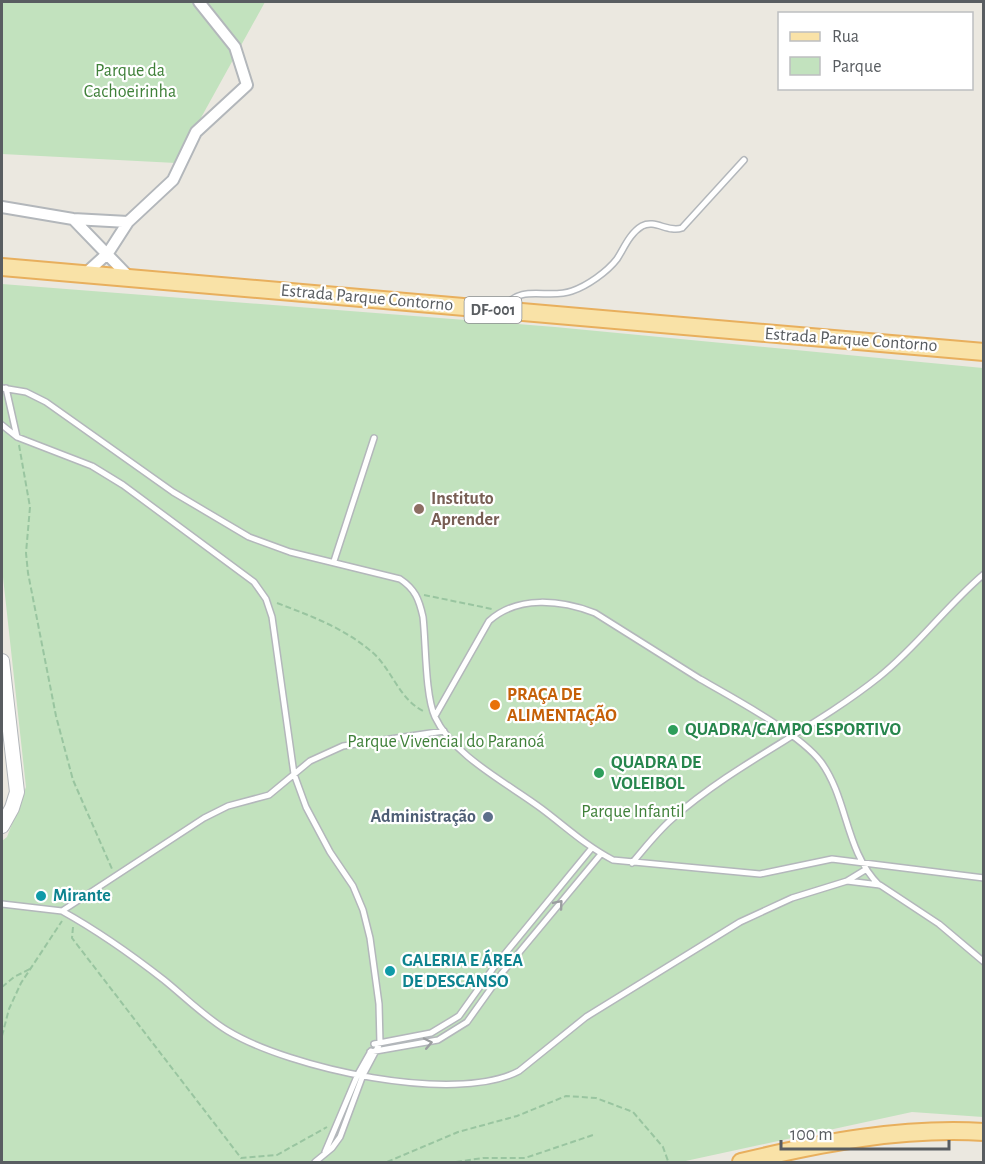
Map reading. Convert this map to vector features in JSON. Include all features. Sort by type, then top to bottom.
[{"type":"main road","name":"Estrada Parque Contorno","points":[[2,267],[984,352]]},
{"type":"main road","points":[[741,1162],[840,1140],[908,1132],[984,1132]]},
{"type":"street","points":[[85,274],[108,253],[128,222],[173,180],[196,132],[246,85],[235,47],[199,2]]},
{"type":"street","points":[[2,207],[73,219],[128,222]]},
{"type":"street","points":[[73,219],[130,278]]},
{"type":"street","points":[[2,661],[17,792],[12,808],[2,826]]},
{"type":"lane","points":[[501,310],[511,297],[522,293],[559,294],[573,291],[593,279],[615,261],[634,233],[643,225],[654,224],[670,230],[682,228],[744,160]]},
{"type":"lane","points":[[17,437],[4,388],[26,392],[46,402],[173,492],[249,537],[290,552],[400,579],[411,586],[416,593],[423,617],[435,716],[444,731],[468,756],[543,810],[591,849],[613,860],[760,874],[832,859],[984,878]]},
{"type":"lane","points":[[2,425],[17,437],[92,466],[123,485],[254,582],[266,599],[275,634],[294,774],[306,807],[330,852],[353,886],[363,910],[370,938],[379,1004],[376,1045],[360,1074],[324,1153]]},
{"type":"lane","points":[[334,561],[374,438]]},
{"type":"lane","points":[[632,863],[652,838],[695,800],[880,677],[914,647],[984,574]]},
{"type":"lane","points":[[435,716],[489,621],[501,610],[515,604],[551,603],[578,606],[595,613],[756,712],[793,737],[820,761],[830,779],[865,870],[880,885],[939,924],[984,962]]},
{"type":"lane","points":[[65,913],[204,818],[228,806],[269,795],[310,761],[343,746],[444,731]]},
{"type":"lane","points":[[376,1045],[431,1033],[459,1016],[494,967],[591,849]]},
{"type":"lane","points":[[376,1045],[409,1046],[438,1040],[467,1022],[502,973],[601,854]]},
{"type":"lane","points":[[2,904],[65,913],[146,966],[225,1030],[244,1041],[276,1054],[395,1081],[492,1082],[519,1071],[586,1017],[740,922],[792,898],[847,881],[865,870]]},
{"type":"lane","points":[[847,881],[880,885]]},
{"type":"lane","points":[[408,1038],[409,1046]]},
{"type":"lane","points":[[315,1162],[333,1148],[340,1137],[360,1074]]},
{"type":"path","points":[[17,437],[30,507],[26,553],[28,573],[56,716],[73,780],[90,824],[116,877]]},
{"type":"path","points":[[416,593],[501,610]]},
{"type":"path","points":[[266,599],[325,621],[373,653],[411,705],[435,716]]},
{"type":"path","points":[[2,1036],[9,1009],[21,983],[35,966],[65,913]]},
{"type":"path","points":[[74,918],[72,938],[241,1158],[277,1155],[340,1120]]},
{"type":"path","points":[[2,987],[14,977],[35,966]]},
{"type":"path","points":[[387,1162],[458,1132],[517,1116],[566,1096],[596,1098],[633,1112],[663,1147],[668,1161]]},
{"type":"path","points":[[456,1162],[483,1158],[525,1158],[593,1135]]},
{"type":"green space","name":"Parque da Cachoeirinha","points":[[2,2],[265,2],[176,163],[2,154]]},
{"type":"green space","name":"Parque Vivencial do Paranoá","points":[[2,284],[555,327],[983,368],[983,1117],[912,1112],[681,1162],[2,1162],[2,841],[7,837],[26,787],[2,568]]},
{"type":"place","name":"Instituto Aprender","points":[[419,509]]},
{"type":"place","name":"PRAÇA DE ALIMENTAÇÃO","points":[[495,705]]},
{"type":"place","name":"QUADRA/CAMPO ESPORTIVO","points":[[673,730]]},
{"type":"place","name":"QUADRA DE VOLEIBOL","points":[[599,773]]},
{"type":"place","name":"Administração","points":[[488,817]]},
{"type":"place","name":"Mirante","points":[[41,896]]},
{"type":"place","name":"GALERIA E ÁREA DE DESCANSO","points":[[390,971]]},
{"type":"park label","name":"Parque Infantil","points":[[633,812]]}]
